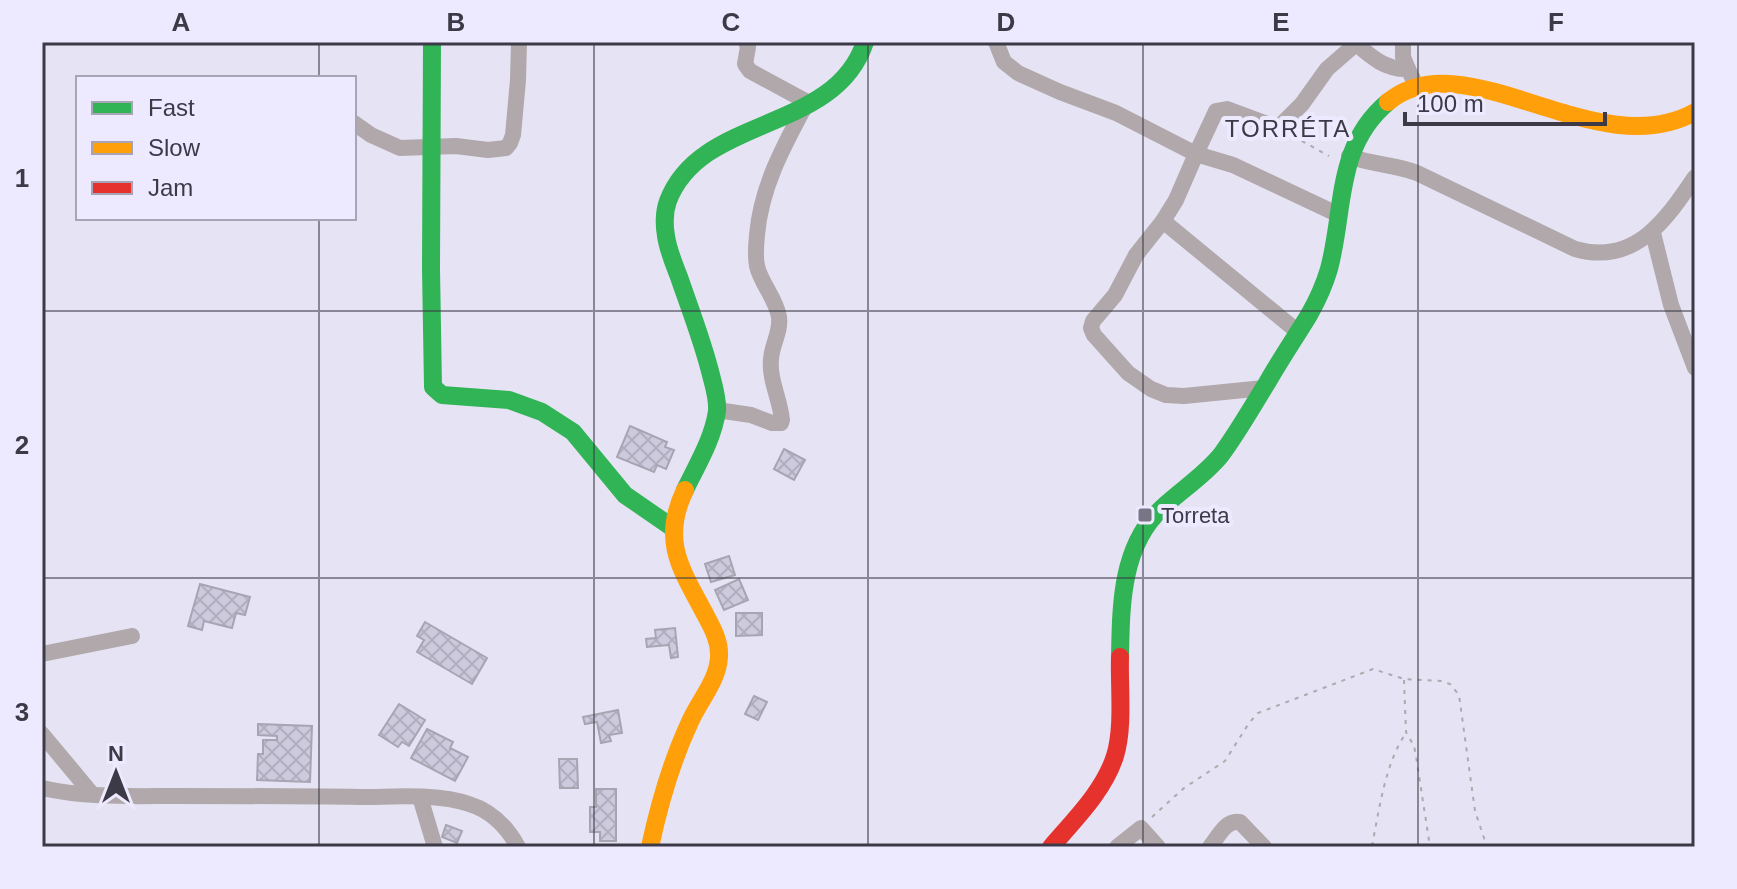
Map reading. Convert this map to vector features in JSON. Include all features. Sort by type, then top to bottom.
[{"type":"street","points":[[432,42],[432,340],[436,391],[442,395],[509,400],[542,412],[573,432],[625,495],[673,528]]},
{"type":"street","points":[[356,124],[393,147],[506,148],[510,143],[518,80],[519,42]]},
{"type":"street","points":[[746,42],[745,64],[750,71],[807,106]]},
{"type":"street","points":[[650,847],[661,801],[681,743],[713,679],[719,660],[714,631],[680,567],[674,544],[673,528],[678,505],[710,438],[717,410],[708,363],[666,240],[664,217],[668,201],[679,179],[702,157],[830,93],[855,67],[865,42]]},
{"type":"street","points":[[996,42],[1004,62],[1018,73],[1116,113],[1196,154],[1233,165],[1337,214]]},
{"type":"street","points":[[1264,388],[1166,395],[1128,373],[1091,328],[1093,321],[1115,295],[1136,255],[1176,200],[1219,109],[1227,109],[1278,128],[1302,104],[1327,69],[1356,42],[1376,61],[1412,77],[1457,83],[1621,125],[1670,124],[1695,112]]},
{"type":"street","points":[[1403,42],[1403,57],[1412,77]]},
{"type":"street","points":[[1051,847],[1102,781],[1117,750],[1124,599],[1128,570],[1143,529],[1157,512],[1213,464],[1298,332],[1319,296],[1328,268],[1347,161],[1374,114],[1412,77]]},
{"type":"street","points":[[717,410],[751,415],[772,423],[781,423],[782,420],[770,362],[779,320],[758,270],[756,244],[768,181],[778,155],[807,106]]},
{"type":"street","points":[[1347,161],[1398,167],[1417,173],[1588,253],[1626,248],[1645,239],[1653,233],[1695,177]]},
{"type":"street","points":[[1163,221],[1298,332]]},
{"type":"street","points":[[1653,233],[1671,305],[1695,368]]},
{"type":"street","points":[[42,654],[132,636]]},
{"type":"street","points":[[42,734],[92,794]]},
{"type":"street","points":[[42,788],[63,793],[121,797],[420,797],[451,800],[471,804],[500,821],[518,847]]},
{"type":"street","points":[[420,797],[435,847]]},
{"type":"street","points":[[1210,847],[1229,823],[1236,821],[1264,847]]},
{"type":"street","points":[[1117,847],[1141,828],[1158,847]]},
{"type":"path","points":[[1278,128],[1347,161]]},
{"type":"path","points":[[1141,828],[1184,788],[1225,761],[1258,713],[1366,670],[1379,670],[1404,679],[1441,681],[1450,684],[1459,695],[1475,811],[1487,847]]},
{"type":"path","points":[[1383,847],[1370,846],[1387,779],[1406,732],[1404,679]]},
{"type":"path","points":[[1406,732],[1416,756],[1430,847]]},
{"type":"building","points":[[630,426],[667,442],[665,447],[674,450],[666,469],[657,465],[654,472],[617,457]]},
{"type":"building","points":[[784,449],[805,460],[794,480],[774,469]]},
{"type":"building","points":[[729,556],[735,575],[711,582],[705,564]]},
{"type":"building","points":[[739,579],[748,600],[724,610],[715,590]]},
{"type":"building","points":[[200,584],[250,597],[245,615],[236,613],[232,628],[204,621],[202,630],[188,626]]},
{"type":"building","points":[[736,613],[762,613],[762,635],[736,636]]},
{"type":"building","points":[[425,622],[487,658],[472,684],[417,652],[424,640],[417,636]]},
{"type":"building","points":[[675,628],[678,657],[671,658],[669,645],[647,647],[646,639],[656,638],[655,630]]},
{"type":"building","points":[[754,696],[767,702],[758,720],[745,714]]},
{"type":"building","points":[[399,704],[425,720],[409,746],[402,742],[398,747],[379,735]]},
{"type":"building","points":[[618,710],[622,733],[609,735],[611,741],[601,743],[597,722],[585,724],[583,717]]},
{"type":"building","points":[[258,724],[312,726],[310,782],[257,780],[258,754],[263,754],[263,740],[277,740],[277,736],[258,735]]},
{"type":"building","points":[[427,729],[453,742],[450,748],[468,757],[455,781],[411,758]]},
{"type":"building","points":[[559,759],[577,759],[578,788],[560,788]]},
{"type":"building","points":[[596,789],[616,789],[616,841],[600,841],[600,832],[590,832],[590,807],[596,807]]},
{"type":"building","points":[[446,825],[462,831],[457,843],[442,837]]},
{"type":"traffic: fast","points":[[432,42],[433,387],[442,395],[509,400],[542,412],[573,432],[625,495],[673,528]]},
{"type":"traffic: fast","points":[[685,490],[712,432],[717,402],[704,350],[668,246],[665,223],[668,201],[685,173],[708,152],[798,110],[826,93],[849,72],[865,42]]},
{"type":"traffic: fast","points":[[1120,657],[1126,577],[1138,540],[1162,508],[1221,455],[1309,315],[1329,269],[1350,158],[1371,119],[1388,102]]},
{"type":"traffic: slow","points":[[1388,102],[1419,86],[1455,84],[1617,125],[1657,125],[1695,112]]},
{"type":"traffic: slow","points":[[650,847],[677,754],[715,674],[719,657],[713,631],[682,570],[674,541],[674,525],[685,490]]},
{"type":"traffic: jam","points":[[1051,847],[1096,793],[1115,756],[1120,720],[1120,657]]},
{"type":"place","name":"Torreta","points":[[1145,515]]},
{"type":"district","name":"TORRÉTA","points":[[1288,128]]}]
